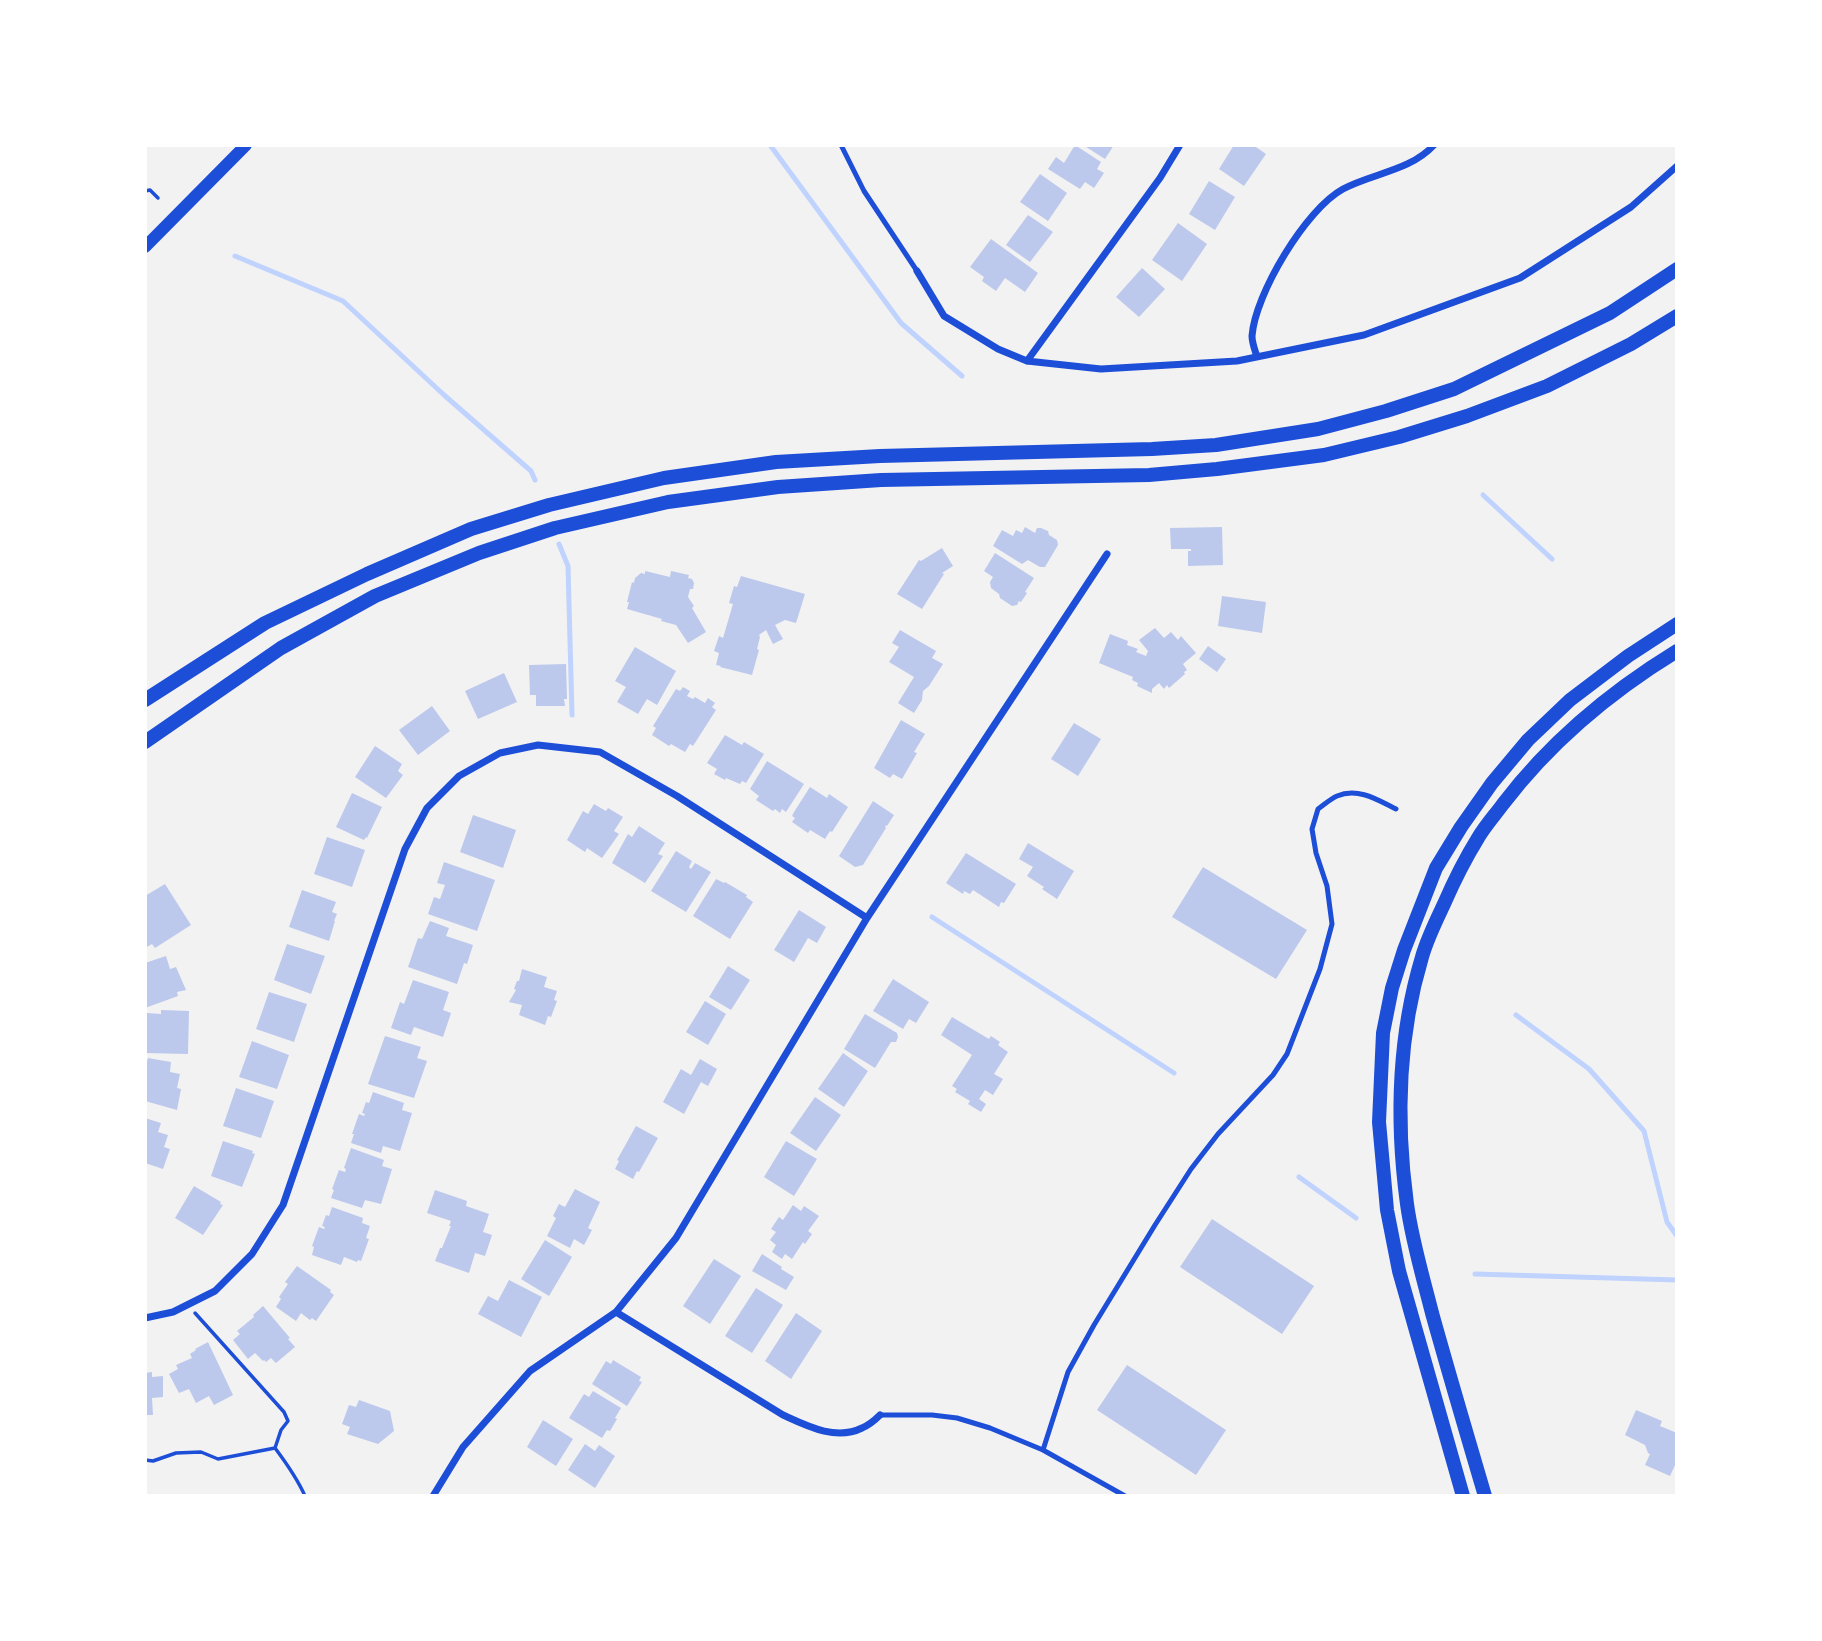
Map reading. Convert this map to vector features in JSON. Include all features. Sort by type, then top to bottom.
[{"type":"main road","points":[[145,700],[265,623],[367,574],[471,529],[550,505],[664,478],[776,462],[880,456],[1177,447],[1228,443],[1318,429],[1454,389],[1610,313],[1677,269]]},
{"type":"main road","points":[[145,742],[281,648],[375,596],[479,553],[555,528],[668,502],[778,487],[880,480],[1149,475],[1217,470],[1324,455],[1422,430],[1547,386],[1631,344],[1677,316]]},
{"type":"main road","points":[[1463,1496],[1399,1270],[1387,1210],[1379,1122],[1383,1033],[1392,988],[1436,868],[1492,783],[1528,740],[1570,700],[1628,656],[1677,624]]},
{"type":"main road","points":[[1485,1496],[1420,1266],[1408,1206],[1402,1158],[1401,1117],[1405,1035],[1413,991],[1422,956],[1457,875],[1479,835],[1546,753],[1586,715],[1643,671],[1677,650]]},
{"type":"street","points":[[145,247],[246,145]]},
{"type":"street","points":[[1027,361],[1160,178],[1180,145]]},
{"type":"street","points":[[1257,357],[1252,338],[1258,311],[1278,265],[1315,212],[1342,190],[1399,169],[1427,153],[1434,145]]},
{"type":"street","points":[[917,271],[944,316],[998,349],[1027,361],[1101,369],[1237,361],[1364,335],[1520,278],[1631,207],[1677,166]]},
{"type":"street","points":[[433,1496],[463,1447],[530,1371],[616,1312],[676,1238],[867,918],[1107,554]]},
{"type":"street","points":[[145,1318],[173,1312],[215,1291],[252,1254],[283,1205],[405,849],[427,808],[458,776],[500,753],[538,745],[600,752],[677,796],[867,918]]},
{"type":"street","points":[[616,1312],[783,1415],[803,1424],[829,1433],[846,1433],[863,1428],[880,1415]]},
{"type":"lane","points":[[841,145],[864,191],[917,271]]},
{"type":"lane","points":[[1043,1450],[1068,1372],[1094,1325],[1191,1169],[1218,1134],[1273,1075],[1287,1054],[1320,969],[1332,924],[1327,886],[1316,853],[1312,829],[1318,809],[1338,796],[1355,793],[1372,797],[1396,809]]},
{"type":"lane","points":[[880,1415],[932,1415],[957,1418],[990,1428],[1043,1450],[1125,1496]]},
{"type":"path","points":[[145,191],[150,190],[158,198]]},
{"type":"path","points":[[187,1305],[284,1412],[288,1421],[281,1430],[275,1448]]},
{"type":"path","points":[[145,1460],[153,1461],[176,1452],[201,1452],[218,1459],[275,1448]]},
{"type":"path","points":[[275,1448],[290,1465],[305,1496]]},
{"type":"building","points":[[1075,145],[1101,162],[1097,169],[1104,173],[1094,188],[1085,182],[1080,189],[1048,169],[1056,157],[1064,163]]},
{"type":"building","points":[[1083,145],[1114,145],[1105,159]]},
{"type":"building","points":[[1234,145],[1253,145],[1266,154],[1244,186],[1219,169]]},
{"type":"building","points":[[1040,174],[1067,193],[1048,221],[1020,202]]},
{"type":"building","points":[[1209,181],[1235,197],[1215,230],[1189,214]]},
{"type":"building","points":[[1028,215],[1053,232],[1030,262],[1006,245]]},
{"type":"building","points":[[1178,223],[1207,244],[1182,281],[1152,260]]},
{"type":"building","points":[[991,239],[1038,273],[1025,292],[1005,278],[996,291],[982,281],[984,277],[970,267]]},
{"type":"building","points":[[1142,268],[1165,289],[1139,317],[1116,297]]},
{"type":"building","points":[[1025,527],[1035,533],[1037,528],[1041,528],[1057,540],[1058,545],[1045,567],[1028,560],[1022,564],[993,546],[1002,530],[1013,536],[1016,530],[1022,533]]},
{"type":"building","points":[[1222,527],[1223,565],[1188,566],[1188,551],[1191,549],[1171,549],[1170,528]]},
{"type":"building","points":[[942,548],[953,566],[942,573],[944,574],[922,609],[897,594],[919,560]]},
{"type":"building","points":[[995,553],[1034,578],[1017,605],[1012,606],[991,588],[993,577],[984,571]]},
{"type":"building","points":[[645,571],[670,577],[671,571],[689,575],[688,578],[694,583],[688,597],[706,632],[688,643],[676,625],[627,609],[632,582],[634,583],[641,573],[645,574]]},
{"type":"building","points":[[741,576],[805,594],[796,623],[785,620],[775,625],[783,639],[773,644],[766,630],[759,635],[759,650],[752,675],[716,665],[719,653],[714,651],[719,636],[723,638],[733,604],[729,603],[734,586],[737,587]]},
{"type":"building","points":[[1222,596],[1266,602],[1262,633],[1218,626]]},
{"type":"building","points":[[1155,628],[1164,638],[1171,632],[1178,640],[1181,636],[1196,653],[1183,664],[1187,670],[1185,674],[1169,688],[1167,685],[1164,689],[1159,683],[1152,689],[1152,693],[1137,686],[1138,683],[1132,680],[1133,677],[1099,663],[1110,634],[1128,641],[1127,645],[1146,656],[1148,651],[1139,640]]},
{"type":"building","points":[[900,630],[936,651],[932,658],[943,664],[923,691],[922,700],[914,713],[898,703],[914,677],[889,662],[899,647],[892,643]]},
{"type":"building","points":[[1208,646],[1226,659],[1217,672],[1199,659]]},
{"type":"building","points":[[635,647],[676,671],[657,705],[647,699],[638,714],[617,702],[626,687],[615,681]]},
{"type":"building","points":[[566,664],[565,706],[536,706],[536,695],[530,695],[529,665]]},
{"type":"building","points":[[504,673],[517,702],[478,719],[465,691]]},
{"type":"building","points":[[683,687],[690,691],[687,696],[693,699],[695,697],[705,703],[708,698],[715,703],[712,707],[716,710],[693,746],[690,744],[685,752],[652,735],[656,728],[653,726],[676,689],[680,691]]},
{"type":"building","points":[[432,706],[450,731],[418,755],[399,730]]},
{"type":"building","points":[[901,720],[925,734],[902,779],[893,774],[890,778],[874,768]]},
{"type":"building","points":[[1074,723],[1101,739],[1078,776],[1051,759]]},
{"type":"building","points":[[725,735],[764,754],[746,783],[742,781],[740,784],[726,778],[725,780],[714,774],[717,769],[707,763]]},
{"type":"building","points":[[375,746],[402,764],[398,771],[403,775],[386,798],[355,777]]},
{"type":"building","points":[[767,761],[804,784],[786,812],[782,809],[780,813],[775,809],[773,811],[756,800],[759,796],[750,789]]},
{"type":"building","points":[[810,787],[827,798],[829,794],[848,807],[825,839],[810,830],[808,833],[792,822],[795,818],[792,816],[794,812]]},
{"type":"building","points":[[352,793],[382,807],[364,840],[336,827]]},
{"type":"building","points":[[873,801],[894,815],[863,865],[855,867],[839,856]]},
{"type":"building","points":[[594,804],[623,817],[614,831],[619,834],[602,858],[587,848],[585,852],[567,840],[583,811],[588,814]]},
{"type":"building","points":[[473,815],[516,830],[503,868],[460,852]]},
{"type":"building","points":[[639,826],[665,843],[658,854],[663,856],[645,883],[612,863],[628,834],[632,837]]},
{"type":"building","points":[[327,837],[365,850],[352,887],[314,874]]},
{"type":"building","points":[[1028,843],[1074,871],[1057,899],[1027,876],[1033,867],[1019,859]]},
{"type":"building","points":[[676,851],[692,861],[689,867],[691,869],[695,863],[711,872],[686,912],[651,891]]},
{"type":"building","points":[[966,853],[1016,884],[999,907],[973,890],[970,894],[964,891],[963,894],[946,883]]},
{"type":"building","points":[[444,862],[495,880],[477,931],[428,914],[434,897],[440,899],[445,885],[437,883]]},
{"type":"building","points":[[1203,867],[1307,930],[1276,979],[1172,917]]},
{"type":"building","points":[[716,879],[747,895],[753,902],[730,939],[693,916]]},
{"type":"building","points":[[165,884],[191,925],[155,948],[152,944],[145,948],[145,896]]},
{"type":"building","points":[[302,890],[336,902],[332,912],[337,914],[329,941],[289,927]]},
{"type":"building","points":[[799,910],[826,927],[817,943],[808,938],[794,962],[774,950]]},
{"type":"building","points":[[430,921],[449,928],[446,936],[473,945],[457,984],[408,967],[418,938],[422,939]]},
{"type":"building","points":[[287,944],[325,956],[311,994],[274,980]]},
{"type":"building","points":[[166,956],[170,969],[176,967],[186,990],[177,992],[178,996],[145,1008],[145,963]]},
{"type":"building","points":[[728,966],[750,980],[731,1010],[709,997]]},
{"type":"building","points":[[522,969],[547,977],[544,987],[557,991],[554,1000],[557,1001],[545,1025],[519,1015],[522,1005],[509,1002],[516,990],[514,989]]},
{"type":"building","points":[[893,979],[929,1002],[916,1023],[909,1019],[903,1029],[873,1011]]},
{"type":"building","points":[[413,980],[449,992],[443,1010],[451,1013],[443,1037],[414,1027],[411,1035],[391,1028],[400,1002],[404,1004]]},
{"type":"building","points":[[269,992],[307,1004],[294,1042],[256,1029]]},
{"type":"building","points":[[705,1001],[726,1014],[708,1045],[686,1032]]},
{"type":"building","points":[[161,1010],[189,1011],[188,1054],[145,1053],[147,1013],[161,1014]]},
{"type":"building","points":[[865,1014],[897,1033],[898,1037],[896,1042],[891,1042],[875,1068],[844,1049]]},
{"type":"building","points":[[952,1017],[989,1039],[991,1036],[1008,1052],[994,1074],[1003,1079],[993,1095],[985,1090],[979,1099],[986,1104],[981,1112],[968,1104],[970,1101],[955,1092],[957,1089],[952,1086],[972,1055],[941,1035]]},
{"type":"building","points":[[385,1036],[421,1047],[417,1058],[427,1061],[414,1098],[368,1084]]},
{"type":"building","points":[[252,1041],[289,1055],[277,1089],[239,1077]]},
{"type":"building","points":[[843,1053],[868,1071],[844,1107],[818,1089]]},
{"type":"building","points":[[148,1058],[171,1062],[170,1072],[180,1074],[177,1088],[181,1089],[177,1110],[145,1101],[145,1067]]},
{"type":"building","points":[[700,1059],[717,1069],[708,1086],[701,1082],[684,1114],[663,1102],[681,1069],[691,1075]]},
{"type":"building","points":[[236,1088],[274,1101],[261,1138],[223,1126]]},
{"type":"building","points":[[373,1092],[404,1103],[402,1110],[412,1113],[400,1151],[383,1146],[381,1153],[351,1143],[359,1114],[364,1116],[362,1113],[366,1102],[369,1103]]},
{"type":"building","points":[[815,1097],[841,1115],[816,1151],[790,1133]]},
{"type":"building","points":[[145,1118],[161,1123],[158,1132],[168,1135],[164,1147],[170,1149],[163,1169],[145,1163]]},
{"type":"building","points":[[636,1126],[658,1138],[633,1179],[615,1169],[619,1161],[617,1160]]},
{"type":"building","points":[[223,1141],[255,1154],[242,1187],[211,1176]]},
{"type":"building","points":[[786,1141],[817,1159],[794,1196],[764,1177]]},
{"type":"building","points":[[351,1148],[384,1160],[382,1166],[392,1169],[381,1204],[365,1200],[362,1208],[331,1198],[339,1170],[345,1172]]},
{"type":"building","points":[[194,1186],[223,1205],[203,1235],[175,1218]]},
{"type":"building","points":[[575,1189],[600,1202],[588,1228],[592,1230],[584,1245],[574,1239],[570,1248],[547,1236],[556,1218],[553,1216],[559,1204],[565,1207]]},
{"type":"building","points":[[435,1190],[467,1201],[466,1206],[489,1214],[483,1232],[492,1235],[485,1256],[475,1253],[469,1273],[435,1261],[451,1221],[427,1213]]},
{"type":"building","points":[[793,1205],[801,1211],[804,1206],[819,1216],[808,1231],[812,1234],[805,1244],[803,1242],[792,1259],[785,1254],[782,1259],[772,1252],[776,1245],[770,1240],[776,1232],[771,1229],[779,1217],[783,1220]]},
{"type":"building","points":[[332,1207],[363,1218],[362,1223],[370,1226],[366,1238],[369,1239],[361,1261],[344,1257],[341,1265],[312,1255],[312,1246],[319,1227],[324,1229],[322,1226],[326,1215],[329,1216]]},
{"type":"building","points":[[1212,1219],[1314,1286],[1282,1334],[1180,1267]]},
{"type":"building","points":[[545,1240],[572,1257],[549,1296],[521,1279]]},
{"type":"building","points":[[762,1254],[794,1277],[786,1290],[752,1271]]},
{"type":"building","points":[[714,1259],[741,1276],[710,1324],[683,1306]]},
{"type":"building","points":[[297,1266],[334,1295],[316,1321],[301,1313],[296,1321],[276,1307],[288,1284],[285,1282]]},
{"type":"building","points":[[509,1280],[542,1297],[521,1337],[478,1314],[488,1296],[498,1301]]},
{"type":"building","points":[[756,1288],[783,1305],[752,1353],[725,1336]]},
{"type":"building","points":[[263,1306],[295,1347],[276,1363],[271,1358],[263,1361],[255,1353],[248,1359],[233,1340],[240,1334],[237,1331]]},
{"type":"building","points":[[796,1313],[822,1331],[791,1379],[765,1361]]},
{"type":"building","points":[[208,1342],[233,1395],[214,1405],[209,1396],[196,1403],[189,1389],[179,1393],[169,1374],[178,1369],[176,1365],[192,1358],[190,1354],[195,1349]]},
{"type":"building","points":[[613,1360],[641,1377],[639,1381],[642,1382],[627,1406],[592,1384],[606,1361],[611,1364]]},
{"type":"building","points":[[1127,1365],[1226,1430],[1196,1475],[1097,1410]]},
{"type":"building","points":[[152,1372],[152,1377],[163,1376],[163,1397],[152,1398],[153,1415],[145,1415],[145,1373]]},
{"type":"building","points":[[593,1391],[621,1408],[610,1431],[607,1430],[602,1438],[569,1418],[584,1394],[589,1397]]},
{"type":"building","points":[[359,1400],[390,1411],[394,1431],[378,1444],[347,1434],[350,1427],[342,1424],[349,1405],[356,1407]]},
{"type":"building","points":[[1636,1410],[1662,1421],[1660,1426],[1677,1433],[1677,1461],[1670,1476],[1645,1465],[1650,1454],[1645,1445],[1625,1435]]},
{"type":"building","points":[[543,1420],[573,1439],[556,1466],[527,1447]]},
{"type":"building","points":[[585,1444],[595,1451],[599,1445],[615,1456],[595,1488],[568,1470]]},
{"type":"waterway","points":[[770,145],[901,323],[962,376]]},
{"type":"waterway","points":[[235,256],[343,301],[531,471],[535,480]]},
{"type":"waterway","points":[[1483,495],[1552,559]]},
{"type":"waterway","points":[[559,544],[568,566],[572,715]]},
{"type":"waterway","points":[[932,917],[1174,1073]]},
{"type":"waterway","points":[[1516,1015],[1589,1069],[1644,1131],[1667,1222],[1677,1236]]},
{"type":"waterway","points":[[1299,1177],[1356,1218]]},
{"type":"waterway","points":[[1475,1274],[1677,1280]]}]
